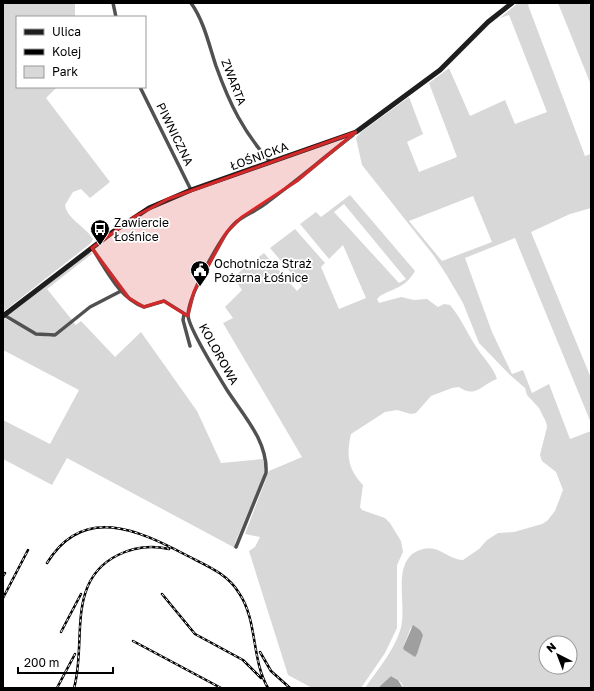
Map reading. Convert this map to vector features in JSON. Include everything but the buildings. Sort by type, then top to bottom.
[{"type":"street","points":[[113,3],[116,16]]},
{"type":"street","name":"ZWARTA","points":[[191,3],[200,17],[220,76],[237,118],[255,145],[270,162]]},
{"type":"street","name":"ŁOŚNICKA","points":[[4,315],[142,212],[191,190],[356,132],[440,70],[488,22],[512,3]]},
{"type":"street","name":"PIWNICZNA","points":[[140,88],[191,190]]},
{"type":"street","name":"KOLOROWA","points":[[236,547],[266,473],[267,466],[257,436],[226,388],[192,328],[188,316],[194,292],[217,245],[242,217],[259,209],[297,181],[356,132]]},
{"type":"street","points":[[92,248],[121,291],[142,306],[148,307],[164,302],[188,316]]},
{"type":"street","points":[[4,315],[36,334],[55,335],[90,307],[121,291]]},
{"type":"street","points":[[184,314],[183,320],[190,346]]},
{"type":"highlighted area","points":[[356,132],[297,181],[242,217],[227,232],[194,292],[188,316],[164,301],[144,307],[129,298],[92,248],[136,216],[168,199]]},
{"type":"green space","points":[[3,3],[75,3],[75,16],[16,16],[16,88],[56,88],[46,98],[110,182],[90,198],[81,189],[73,192],[65,205],[69,214],[90,234],[93,239],[91,243],[3,312]]},
{"type":"green space","points":[[518,3],[531,3],[528,5],[585,156],[591,154],[591,208],[570,214],[531,232],[591,378],[591,423],[515,238],[465,258],[492,332],[512,374],[523,370],[532,393],[549,384],[570,439],[591,431],[591,688],[403,688],[401,682],[391,676],[378,688],[365,688],[389,653],[400,631],[402,621],[403,572],[406,562],[412,554],[429,548],[453,558],[463,560],[498,533],[514,532],[542,524],[547,521],[555,511],[563,490],[556,472],[542,461],[540,455],[547,427],[539,408],[527,395],[525,388],[479,343],[463,303],[446,274],[434,256],[362,165],[356,138],[361,132],[409,97],[423,134],[407,142],[419,172],[457,157],[429,83],[449,68],[470,116],[505,100],[515,124],[547,112],[509,15],[500,18]],"holes":[[[473,196],[492,242],[442,261],[409,221]],[[411,627],[416,656],[403,648]]]},
{"type":"green space","points":[[558,3],[589,3],[591,10],[591,85]]},
{"type":"green space","points":[[350,195],[415,271],[404,284],[380,296],[377,299],[379,303],[401,297],[414,300],[427,299],[438,307],[444,304],[450,305],[493,370],[497,379],[475,391],[470,392],[459,387],[431,396],[416,413],[411,414],[397,410],[385,412],[351,434],[349,442],[349,456],[351,468],[363,485],[360,507],[362,510],[385,518],[390,523],[401,541],[403,552],[397,565],[397,628],[385,653],[361,688],[312,688],[288,675],[249,551],[255,547],[260,537],[245,534],[269,471],[302,457],[223,323],[233,318],[225,307],[242,290],[233,277],[264,253],[297,291],[302,286],[270,248],[295,229],[325,263],[321,267],[339,309],[366,298],[343,245],[329,259],[300,224],[316,212],[321,217]],"holes":[[[344,204],[406,279],[399,283],[334,212]]]},
{"type":"green space","points":[[89,253],[93,253],[47,289],[72,320],[61,330],[54,334],[41,334],[35,332],[8,315]]},
{"type":"green space","points":[[4,318],[35,334],[50,337],[73,322],[76,325],[81,321],[115,357],[141,332],[197,411],[221,463],[263,459],[265,467],[263,477],[235,543],[237,549],[67,458],[52,485],[3,459],[3,420],[50,444],[79,390],[3,350]]},
{"type":"shaded area","points":[[413,625],[420,630],[423,635],[415,657],[403,648]]},
{"type":"shaded area","points":[[391,676],[398,680],[403,688],[378,688]]},
{"type":"railway","points":[[47,563],[61,545],[77,533],[94,528],[112,528],[130,531],[149,537],[208,566],[222,575],[234,586],[245,604],[252,628],[259,665],[268,688]]},
{"type":"railway","points":[[74,688],[77,670],[81,614],[84,597],[91,580],[101,566],[124,552],[156,547],[169,549]]},
{"type":"railway","points":[[3,598],[28,550]]},
{"type":"railway","points":[[61,632],[81,594]]},
{"type":"railway","points":[[162,594],[195,634],[243,660],[261,678]]},
{"type":"railway","points":[[133,641],[221,688]]},
{"type":"railway","points":[[260,652],[271,671],[290,688]]},
{"type":"railway","points":[[57,688],[75,654]]},
{"type":"place","name":"Zawiercie Łośnice","points":[[100,246]]},
{"type":"place","name":"Ochotnicza Straż Pożarna Łośnice","points":[[200,287]]}]
